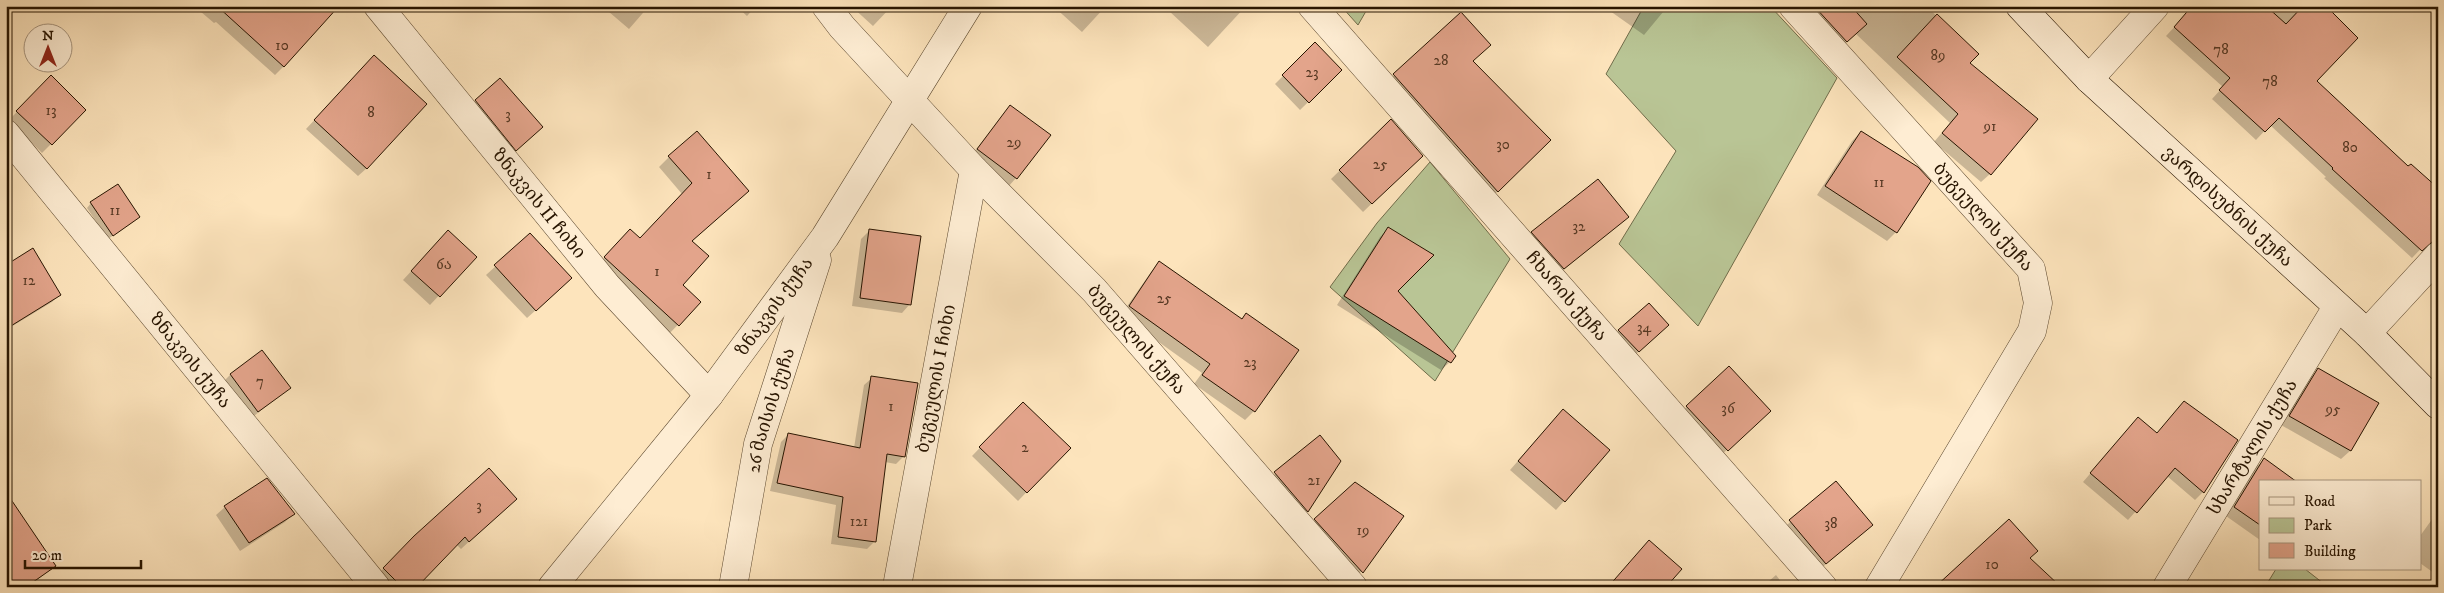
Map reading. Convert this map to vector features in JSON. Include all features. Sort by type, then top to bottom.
[{"type":"street","name":"ზნაკვის II ჩიხი","points":[[378,6],[607,286],[709,395]]},
{"type":"street","name":"ბუგეულის ქუჩა","points":[[826,6],[842,27],[974,170],[1094,290],[1353,587]]},
{"type":"street","name":"ზნაკვის ქუჩა","points":[[552,587],[709,395],[825,237],[968,6]]},
{"type":"street","name":"ჩხარის ქუჩა","points":[[1312,6],[1822,587]]},
{"type":"street","name":"ბუგეულის ქუჩა","points":[[1793,6],[2031,269],[2038,303],[2032,332],[1878,587]]},
{"type":"street","name":"ვარდისუბნის ქუჩა","points":[[2020,6],[2089,79],[2367,333],[2438,405]]},
{"type":"street","points":[[2089,79],[2155,6]]},
{"type":"street","name":"ზნაკვის ქუჩა","points":[[6,134],[376,587]]},
{"type":"street","name":"ბუგეულის I ჩიხი","points":[[899,587],[900,571],[974,170]]},
{"type":"street","name":"26 მაისის ქუჩა","points":[[733,587],[758,444],[825,237]]},
{"type":"street","points":[[2367,333],[2438,256]]},
{"type":"street","name":"სხარტალის ქუჩა","points":[[2167,587],[2337,307]]},
{"type":"green space","points":[[1341,6],[1369,6],[1358,25]]},
{"type":"green space","points":[[1644,6],[1770,6],[1837,78],[1698,326],[1619,244],[1676,151],[1606,74]]},
{"type":"green space","points":[[1430,162],[1510,259],[1435,381],[1330,287],[1377,223]]},
{"type":"green space","points":[[2275,570],[2306,570],[2328,587],[2265,587]]},
{"type":"building","points":[[217,6],[339,6],[284,67]]},
{"type":"building","points":[[1814,6],[1851,6],[1867,24],[1847,42]]},
{"type":"building","points":[[2192,6],[2266,6],[2286,24],[2303,6],[2326,6],[2358,38],[2317,81],[2408,166],[2411,164],[2438,188],[2438,235],[2431,243],[2422,251],[2279,118],[2265,132],[2219,90],[2230,78],[2174,27]]},
{"type":"building","points":[[1461,12],[1491,45],[1473,61],[1551,140],[1498,192],[1393,74]]},
{"type":"building","points":[[1937,14],[1979,54],[1970,63],[2038,119],[1991,175],[1942,133],[1958,114],[1897,57]]},
{"type":"building","points":[[1315,42],[1342,70],[1309,103],[1282,75]]},
{"type":"building","points":[[374,55],[427,104],[367,169],[314,120]]},
{"type":"building","points":[[51,75],[86,110],[52,145],[16,111]]},
{"type":"building","points":[[500,78],[543,127],[516,151],[475,100]]},
{"type":"building","points":[[1010,105],[1051,135],[1017,179],[977,149]]},
{"type":"building","points":[[1391,119],[1423,156],[1372,204],[1339,170]]},
{"type":"building","points":[[697,131],[749,191],[692,241],[709,256],[683,285],[701,302],[679,326],[604,257],[630,229],[640,238],[692,183],[668,156]]},
{"type":"building","points":[[1861,131],[1918,167],[1931,181],[1897,233],[1825,186]]},
{"type":"building","points":[[1598,179],[1629,217],[1564,269],[1531,232]]},
{"type":"building","points":[[118,184],[140,217],[113,236],[90,202]]},
{"type":"building","points":[[1388,227],[1434,255],[1398,291],[1456,356],[1451,363],[1344,296]]},
{"type":"building","points":[[869,229],[921,236],[911,305],[860,298]]},
{"type":"building","points":[[448,230],[477,257],[440,297],[411,271]]},
{"type":"building","points":[[530,233],[572,278],[536,311],[494,265]]},
{"type":"building","points":[[33,248],[61,295],[6,329],[6,265]]},
{"type":"building","points":[[1159,261],[1242,319],[1246,313],[1299,350],[1255,412],[1202,375],[1210,364],[1129,306]]},
{"type":"building","points":[[1649,303],[1669,325],[1639,352],[1618,330]]},
{"type":"building","points":[[262,350],[291,388],[258,412],[230,374]]},
{"type":"building","points":[[1729,366],[1771,411],[1728,451],[1686,406]]},
{"type":"building","points":[[2318,368],[2379,403],[2351,451],[2289,416]]},
{"type":"building","points":[[871,376],[918,383],[905,457],[887,454],[876,542],[838,537],[843,497],[777,483],[788,433],[860,448]]},
{"type":"building","points":[[2184,401],[2238,440],[2204,493],[2175,468],[2137,513],[2090,473],[2138,417],[2157,433]]},
{"type":"building","points":[[1023,402],[1071,448],[1027,493],[979,447]]},
{"type":"building","points":[[1563,409],[1610,450],[1565,502],[1518,461]]},
{"type":"building","points":[[1320,435],[1341,461],[1308,512],[1274,472]]},
{"type":"building","points":[[2264,458],[2294,480],[2259,480],[2259,524],[2234,507]]},
{"type":"building","points":[[489,468],[517,499],[469,542],[465,537],[417,587],[402,587],[383,568],[414,536]]},
{"type":"building","points":[[267,478],[295,514],[249,543],[224,506]]},
{"type":"building","points":[[1836,481],[1873,525],[1826,564],[1789,520]]},
{"type":"building","points":[[1355,482],[1404,516],[1363,573],[1314,519]]},
{"type":"building","points":[[6,492],[56,566],[26,587],[6,587]]},
{"type":"building","points":[[2009,519],[2038,551],[2030,558],[2061,587],[1935,587]]},
{"type":"building","points":[[1649,540],[1682,569],[1666,587],[1608,587]]}]
